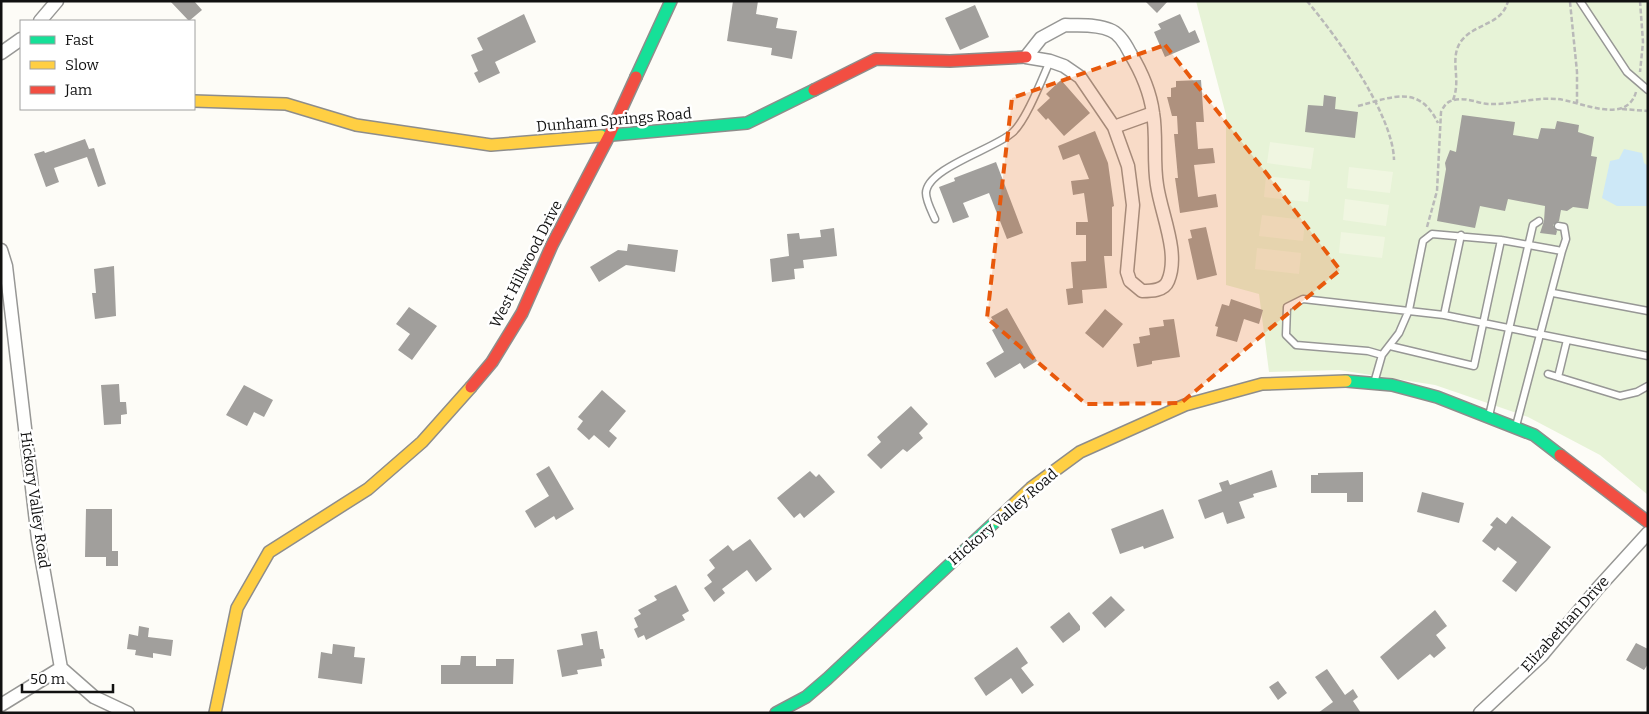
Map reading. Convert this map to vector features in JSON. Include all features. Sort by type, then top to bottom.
[{"type":"street","points":[[41,20],[57,1]]},
{"type":"street","name":"West Hillwood Drive","points":[[215,713],[237,608],[269,552],[302,529],[368,489],[422,442],[492,362],[522,313],[552,245],[609,136],[671,1]]},
{"type":"street","points":[[1065,25],[1095,26],[1112,30],[1125,44],[1139,68],[1153,113],[1156,182],[1173,252],[1172,272],[1167,284],[1157,290],[1142,291],[1130,282],[1127,272],[1133,206],[1128,166],[1114,127],[1080,77],[1064,66],[1050,61],[1026,57],[1041,38],[1065,25]]},
{"type":"street","points":[[1,52],[20,40]]},
{"type":"street","name":"Dunham Springs Road","points":[[195,101],[286,104],[356,125],[491,145],[747,123],[876,59],[950,62],[1026,57]]},
{"type":"street","points":[[1114,127],[1153,113]]},
{"type":"street","name":"Hickory Valley Road","points":[[1,250],[6,266],[38,539],[61,668]]},
{"type":"street","name":"Hickory Valley Road","points":[[776,713],[806,697],[828,679],[1031,488],[1080,452],[1185,405],[1262,384],[1340,381],[1392,385],[1437,397],[1534,435],[1648,522]]},
{"type":"street","name":"Elizabethan Drive","points":[[1480,713],[1542,655],[1598,588],[1648,533]]},
{"type":"street","points":[[1,705],[61,668],[94,697],[128,713]]},
{"type":"lane","points":[[1580,1],[1627,72],[1648,90]]},
{"type":"lane","points":[[935,219],[926,194],[929,184],[939,173],[1013,132],[1037,90],[1050,61]]},
{"type":"lane","points":[[1489,417],[1533,225],[1539,221]]},
{"type":"lane","points":[[1515,428],[1562,251],[1565,231],[1564,227],[1558,226]]},
{"type":"lane","points":[[1374,384],[1382,355],[1399,334],[1409,310],[1423,241],[1432,234],[1461,235],[1501,240],[1562,251]]},
{"type":"lane","points":[[1444,315],[1461,235]]},
{"type":"lane","points":[[1390,346],[1474,366],[1501,240]]},
{"type":"lane","points":[[1552,293],[1648,311]]},
{"type":"lane","points":[[1382,355],[1368,351],[1296,345],[1286,335],[1287,307],[1304,299],[1409,310],[1444,315],[1648,356]]},
{"type":"lane","points":[[1558,376],[1567,340]]},
{"type":"lane","points":[[1548,374],[1620,396],[1637,392],[1648,386]]},
{"type":"path","points":[[1307,1],[1350,56],[1388,128],[1393,144],[1394,160]]},
{"type":"path","points":[[1453,100],[1458,82],[1455,59],[1459,46],[1468,34],[1502,15],[1508,1]]},
{"type":"path","points":[[1570,1],[1577,72],[1577,103]]},
{"type":"path","points":[[1619,109],[1630,103],[1638,83],[1642,42],[1640,1]]},
{"type":"path","points":[[1358,106],[1392,97],[1416,98],[1429,106],[1439,125]]},
{"type":"path","points":[[1423,241],[1437,191],[1439,125],[1445,105],[1453,100],[1504,104],[1557,99],[1608,110],[1648,111]]},
{"type":"highlighted area","points":[[1165,45],[1340,270],[1181,403],[1086,404],[987,318],[1012,98]]},
{"type":"green space","points":[[1196,1],[1648,1],[1648,495],[1600,455],[1528,417],[1435,385],[1339,370],[1269,372],[1259,294],[1226,285],[1226,115]]},
{"type":"green space","points":[[1270,142],[1314,148],[1311,169],[1267,163]]},
{"type":"green space","points":[[1349,167],[1393,172],[1390,193],[1347,188]]},
{"type":"green space","points":[[1266,176],[1310,181],[1308,202],[1264,197]]},
{"type":"green space","points":[[1345,199],[1389,205],[1386,226],[1343,220]]},
{"type":"green space","points":[[1262,215],[1305,220],[1303,241],[1259,236]]},
{"type":"green space","points":[[1341,232],[1385,237],[1382,258],[1339,253]]},
{"type":"green space","points":[[1257,248],[1301,253],[1299,274],[1255,269]]},
{"type":"water","points":[[1624,149],[1642,153],[1644,163],[1648,166],[1647,206],[1617,206],[1602,198],[1610,161],[1619,159]]},
{"type":"building","points":[[170,1],[194,1],[202,10],[188,20]]},
{"type":"building","points":[[733,1],[758,1],[756,14],[778,18],[776,28],[797,31],[792,59],[771,55],[772,48],[727,41]]},
{"type":"building","points":[[1145,1],[1168,1],[1157,13]]},
{"type":"building","points":[[975,5],[989,37],[960,50],[945,18]]},
{"type":"building","points":[[524,14],[536,42],[495,62],[500,73],[479,83],[474,73],[478,71],[471,55],[483,50],[477,38]]},
{"type":"building","points":[[1180,14],[1189,33],[1195,30],[1200,42],[1165,57],[1154,32],[1161,29],[1158,24]]},
{"type":"building","points":[[1061,80],[1090,113],[1064,136],[1048,118],[1046,120],[1037,110],[1050,98],[1046,94]]},
{"type":"building","points":[[1201,80],[1204,122],[1196,122],[1198,149],[1213,148],[1215,163],[1194,165],[1198,197],[1216,194],[1218,207],[1180,213],[1175,178],[1178,178],[1174,134],[1178,134],[1177,116],[1172,116],[1167,97],[1171,97],[1171,88],[1176,87],[1176,81]]},
{"type":"building","points":[[1324,95],[1336,97],[1335,109],[1358,112],[1355,138],[1305,132],[1308,105],[1323,106]]},
{"type":"building","points":[[1462,115],[1515,122],[1513,135],[1538,139],[1541,128],[1555,129],[1557,121],[1579,125],[1578,132],[1594,137],[1591,156],[1597,157],[1588,209],[1573,207],[1567,211],[1561,210],[1559,221],[1553,225],[1557,231],[1556,235],[1540,233],[1544,221],[1545,206],[1508,199],[1505,211],[1480,206],[1475,228],[1437,221],[1446,169],[1445,163],[1450,150],[1456,152]]},
{"type":"building","points":[[1095,131],[1108,163],[1114,206],[1112,207],[1112,256],[1104,256],[1107,288],[1082,290],[1083,303],[1068,305],[1066,289],[1073,288],[1071,262],[1086,261],[1086,235],[1076,235],[1076,222],[1088,222],[1084,193],[1073,195],[1071,181],[1089,179],[1079,154],[1063,160],[1058,146]]},
{"type":"building","points":[[85,139],[89,149],[94,148],[106,184],[98,187],[87,157],[54,168],[59,182],[46,187],[34,154],[44,151],[45,153]]},
{"type":"building","points":[[996,162],[1023,233],[1007,239],[989,193],[963,203],[969,217],[953,223],[939,187],[955,181],[954,178]]},
{"type":"building","points":[[1206,227],[1217,275],[1197,280],[1188,239],[1192,238],[1190,230]]},
{"type":"building","points":[[834,228],[837,256],[803,260],[804,268],[794,269],[795,279],[772,282],[770,259],[789,256],[787,234],[799,233],[800,239],[821,237],[820,230]]},
{"type":"building","points":[[628,244],[678,250],[675,272],[626,265],[599,282],[590,267],[618,250],[627,251]]},
{"type":"building","points":[[114,266],[116,316],[95,319],[92,293],[96,293],[94,269]]},
{"type":"building","points":[[1231,299],[1263,310],[1259,324],[1244,319],[1237,342],[1216,336],[1218,327],[1215,326],[1222,304],[1229,306]]},
{"type":"building","points":[[409,307],[437,326],[412,360],[398,350],[410,334],[396,324]]},
{"type":"building","points":[[1007,308],[1037,361],[1024,369],[1020,363],[995,378],[986,363],[1004,352],[992,330],[997,327],[991,317]]},
{"type":"building","points":[[1105,309],[1123,324],[1103,348],[1085,333]]},
{"type":"building","points":[[1174,319],[1180,357],[1152,361],[1152,364],[1137,367],[1133,344],[1140,343],[1139,337],[1150,335],[1149,328],[1164,326],[1163,320]]},
{"type":"building","points":[[119,384],[120,402],[126,402],[127,414],[121,415],[121,424],[104,425],[101,385]]},
{"type":"building","points":[[244,385],[273,400],[264,417],[254,412],[247,426],[226,415]]},
{"type":"building","points":[[602,390],[626,411],[609,431],[617,438],[609,448],[594,435],[589,440],[577,429],[583,421],[578,417]]},
{"type":"building","points":[[911,406],[928,424],[919,433],[923,438],[907,452],[903,449],[881,469],[867,455],[881,442],[877,437]]},
{"type":"building","points":[[549,466],[574,509],[556,520],[554,516],[535,528],[525,511],[549,496],[536,474]]},
{"type":"building","points":[[1272,470],[1277,487],[1253,494],[1254,497],[1239,502],[1245,518],[1227,524],[1223,512],[1205,519],[1198,500],[1222,491],[1219,483],[1228,480],[1230,485]]},
{"type":"building","points":[[810,471],[816,477],[819,474],[835,492],[804,518],[800,513],[794,518],[777,498]]},
{"type":"building","points":[[1363,472],[1363,502],[1347,502],[1347,493],[1311,493],[1311,475],[1318,475],[1318,473]]},
{"type":"building","points":[[1422,492],[1464,503],[1459,523],[1417,512]]},
{"type":"building","points":[[86,509],[112,509],[112,551],[118,551],[118,566],[106,566],[106,557],[85,557]]},
{"type":"building","points":[[1163,509],[1174,538],[1144,549],[1143,546],[1120,554],[1111,529]]},
{"type":"building","points":[[1512,516],[1551,547],[1516,592],[1502,581],[1517,562],[1498,547],[1495,551],[1482,541],[1493,527],[1490,525],[1497,517],[1506,524]]},
{"type":"building","points":[[750,539],[772,569],[756,582],[747,570],[722,589],[725,593],[714,602],[704,588],[712,582],[707,575],[715,568],[709,560],[728,545],[733,551]]},
{"type":"building","points":[[676,585],[689,611],[682,615],[685,620],[646,640],[644,635],[638,638],[634,629],[638,627],[634,618],[641,614],[638,610],[657,600],[654,596]]},
{"type":"building","points":[[1111,596],[1125,610],[1105,628],[1092,613]]},
{"type":"building","points":[[1435,610],[1447,626],[1436,635],[1446,648],[1434,658],[1430,654],[1398,680],[1380,657]]},
{"type":"building","points":[[1069,612],[1080,626],[1080,630],[1063,643],[1050,627]]},
{"type":"building","points":[[139,626],[149,628],[148,637],[173,640],[171,656],[153,653],[153,658],[135,655],[136,650],[127,649],[129,634],[138,636]]},
{"type":"building","points":[[597,631],[600,649],[603,649],[605,658],[601,659],[602,666],[577,670],[578,674],[562,677],[557,650],[583,645],[581,634]]},
{"type":"building","points":[[1636,643],[1648,649],[1648,664],[1644,670],[1626,660]]},
{"type":"building","points":[[333,644],[355,647],[354,657],[365,658],[362,684],[318,678],[321,652],[332,654]]},
{"type":"building","points":[[1017,647],[1028,663],[1021,668],[1034,685],[1022,694],[1011,678],[986,696],[974,678]]},
{"type":"building","points":[[461,656],[476,656],[476,666],[496,666],[496,659],[514,659],[513,684],[441,684],[441,665],[460,665]]},
{"type":"building","points":[[1327,669],[1345,695],[1353,689],[1358,697],[1353,701],[1361,713],[1318,713],[1333,702],[1315,677]]},
{"type":"building","points":[[1278,681],[1287,693],[1278,700],[1269,687]]},
{"type":"traffic: fast","points":[[636,77],[671,1]]},
{"type":"traffic: fast","points":[[601,136],[747,123],[814,90]]},
{"type":"traffic: fast","points":[[1346,381],[1392,385],[1437,397],[1534,435],[1560,455]]},
{"type":"traffic: fast","points":[[776,713],[806,697],[827,679],[997,520]]},
{"type":"traffic: slow","points":[[195,101],[286,104],[356,125],[491,145],[601,136]]},
{"type":"traffic: slow","points":[[997,520],[1031,488],[1080,452],[1185,405],[1262,384],[1346,381]]},
{"type":"traffic: slow","points":[[215,713],[237,608],[269,552],[368,489],[422,442],[471,387]]},
{"type":"traffic: jam","points":[[814,90],[876,59],[950,61],[1026,57]]},
{"type":"traffic: jam","points":[[471,387],[492,362],[522,313],[552,245],[609,136],[636,77]]},
{"type":"traffic: jam","points":[[1560,455],[1648,522]]}]
